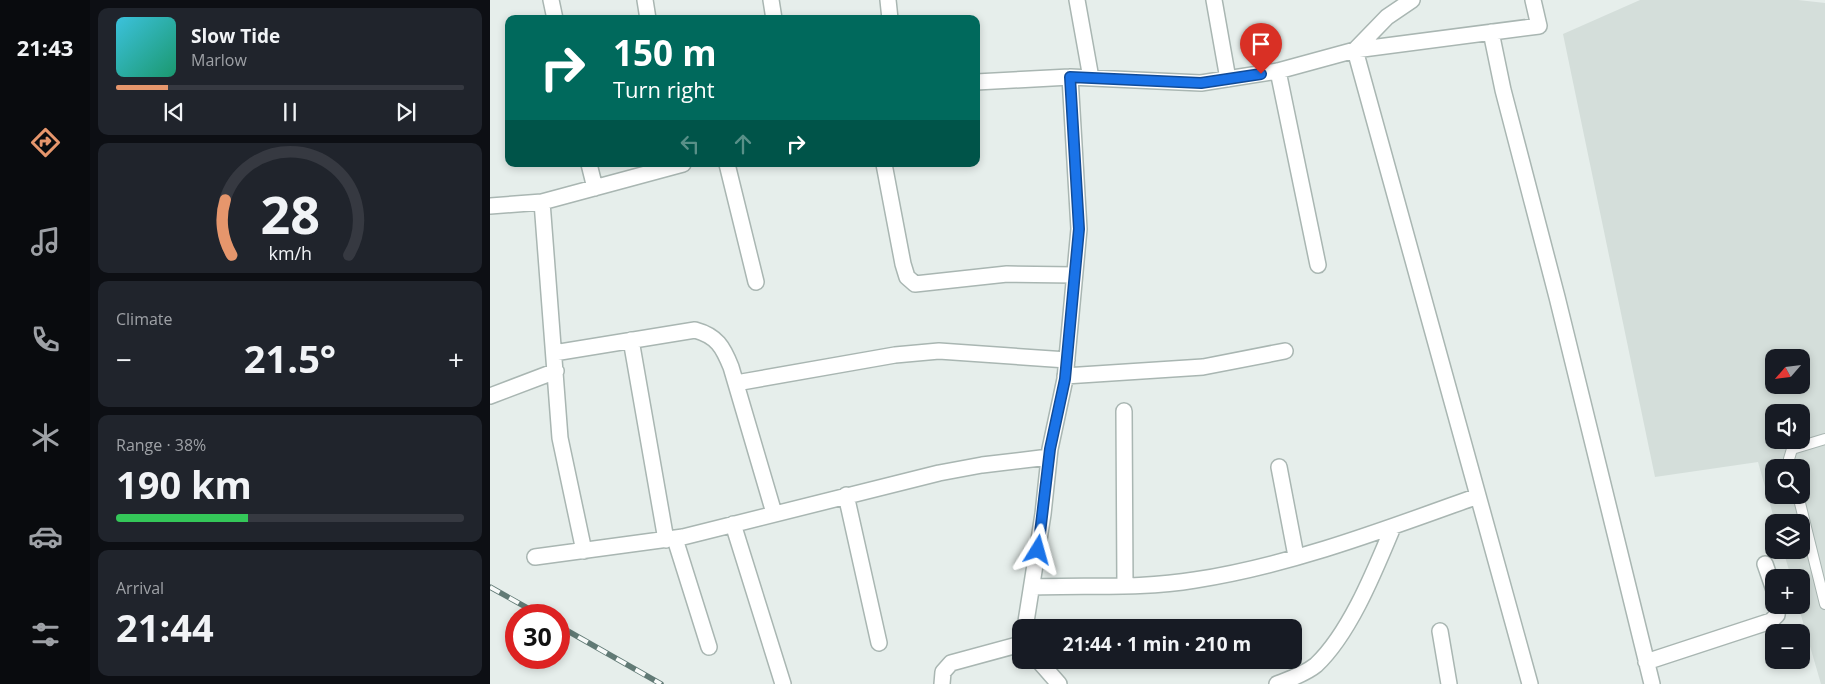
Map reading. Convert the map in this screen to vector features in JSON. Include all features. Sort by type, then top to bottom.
[{"type":"street","points":[[550,0],[554,15]]},
{"type":"street","points":[[645,0],[647,15]]},
{"type":"street","points":[[771,0],[773,15]]},
{"type":"street","points":[[888,0],[890,15]]},
{"type":"street","points":[[1077,0],[1091,78]]},
{"type":"street","points":[[1214,0],[1228,79]]},
{"type":"street","points":[[1355,50],[1387,17],[1412,0]]},
{"type":"street","points":[[980,82],[1070,77],[1201,83],[1278,72],[1355,50],[1539,26],[1533,0]]},
{"type":"street","points":[[1491,32],[1503,90],[1557,297],[1652,684]]},
{"type":"street","points":[[1355,50],[1530,684]]},
{"type":"street","points":[[1278,72],[1318,264]]},
{"type":"street","points":[[1027,619],[1033,587],[1049,457],[1065,376],[1079,229],[1070,77]]},
{"type":"street","points":[[590,167],[595,188]]},
{"type":"street","points":[[490,206],[542,202],[669,167]]},
{"type":"street","points":[[728,167],[756,282]]},
{"type":"street","points":[[885,167],[903,264],[907,277],[916,284],[1007,274],[1074,275]]},
{"type":"street","points":[[542,202],[560,438],[584,551]]},
{"type":"street","points":[[554,353],[696,330],[710,334],[722,346],[736,383],[774,513]]},
{"type":"street","points":[[631,340],[670,539],[709,648]]},
{"type":"street","points":[[736,383],[895,355],[939,351],[1067,360]]},
{"type":"street","points":[[1065,376],[1203,367],[1285,351]]},
{"type":"street","points":[[490,396],[556,372]]},
{"type":"street","points":[[1124,411],[1125,586]]},
{"type":"street","points":[[535,557],[670,539],[846,495],[982,465],[1049,457]]},
{"type":"street","points":[[1279,467],[1296,556]]},
{"type":"street","points":[[846,495],[880,643]]},
{"type":"street","points":[[1033,587],[1125,586],[1195,580],[1241,571],[1393,527],[1478,496]]},
{"type":"street","points":[[733,524],[783,684]]},
{"type":"street","points":[[1278,684],[1296,677],[1314,666],[1328,651],[1366,590],[1393,527]]},
{"type":"street","points":[[1765,564],[1767,569]]},
{"type":"street","points":[[1646,662],[1771,621],[1777,614]]},
{"type":"street","points":[[1440,630],[1450,684]]},
{"type":"street","points":[[942,684],[943,672],[951,662],[1012,646]]},
{"type":"street","points":[[1046,669],[1058,684]]},
{"type":"lane","points":[[1789,459],[1792,449],[1825,439]]},
{"type":"lane","points":[[1800,504],[1825,604]]},
{"type":"shaded area","points":[[1640,0],[1798,0],[1825,3],[1825,684],[1821,684],[1810,646],[1810,624],[1804,624],[1801,614],[1810,614],[1810,569],[1789,569],[1786,559],[1810,559],[1810,514],[1773,514],[1770,504],[1810,504],[1810,459],[1765,459],[1765,487],[1758,462],[1655,477],[1563,34]]},
{"type":"railway","points":[[490,587],[520,604]]},
{"type":"railway","points":[[570,632],[661,684]]},
{"type":"route","points":[[1038,550],[1050,449],[1065,379],[1079,229],[1070,77],[1201,83],[1261,74]]}]
